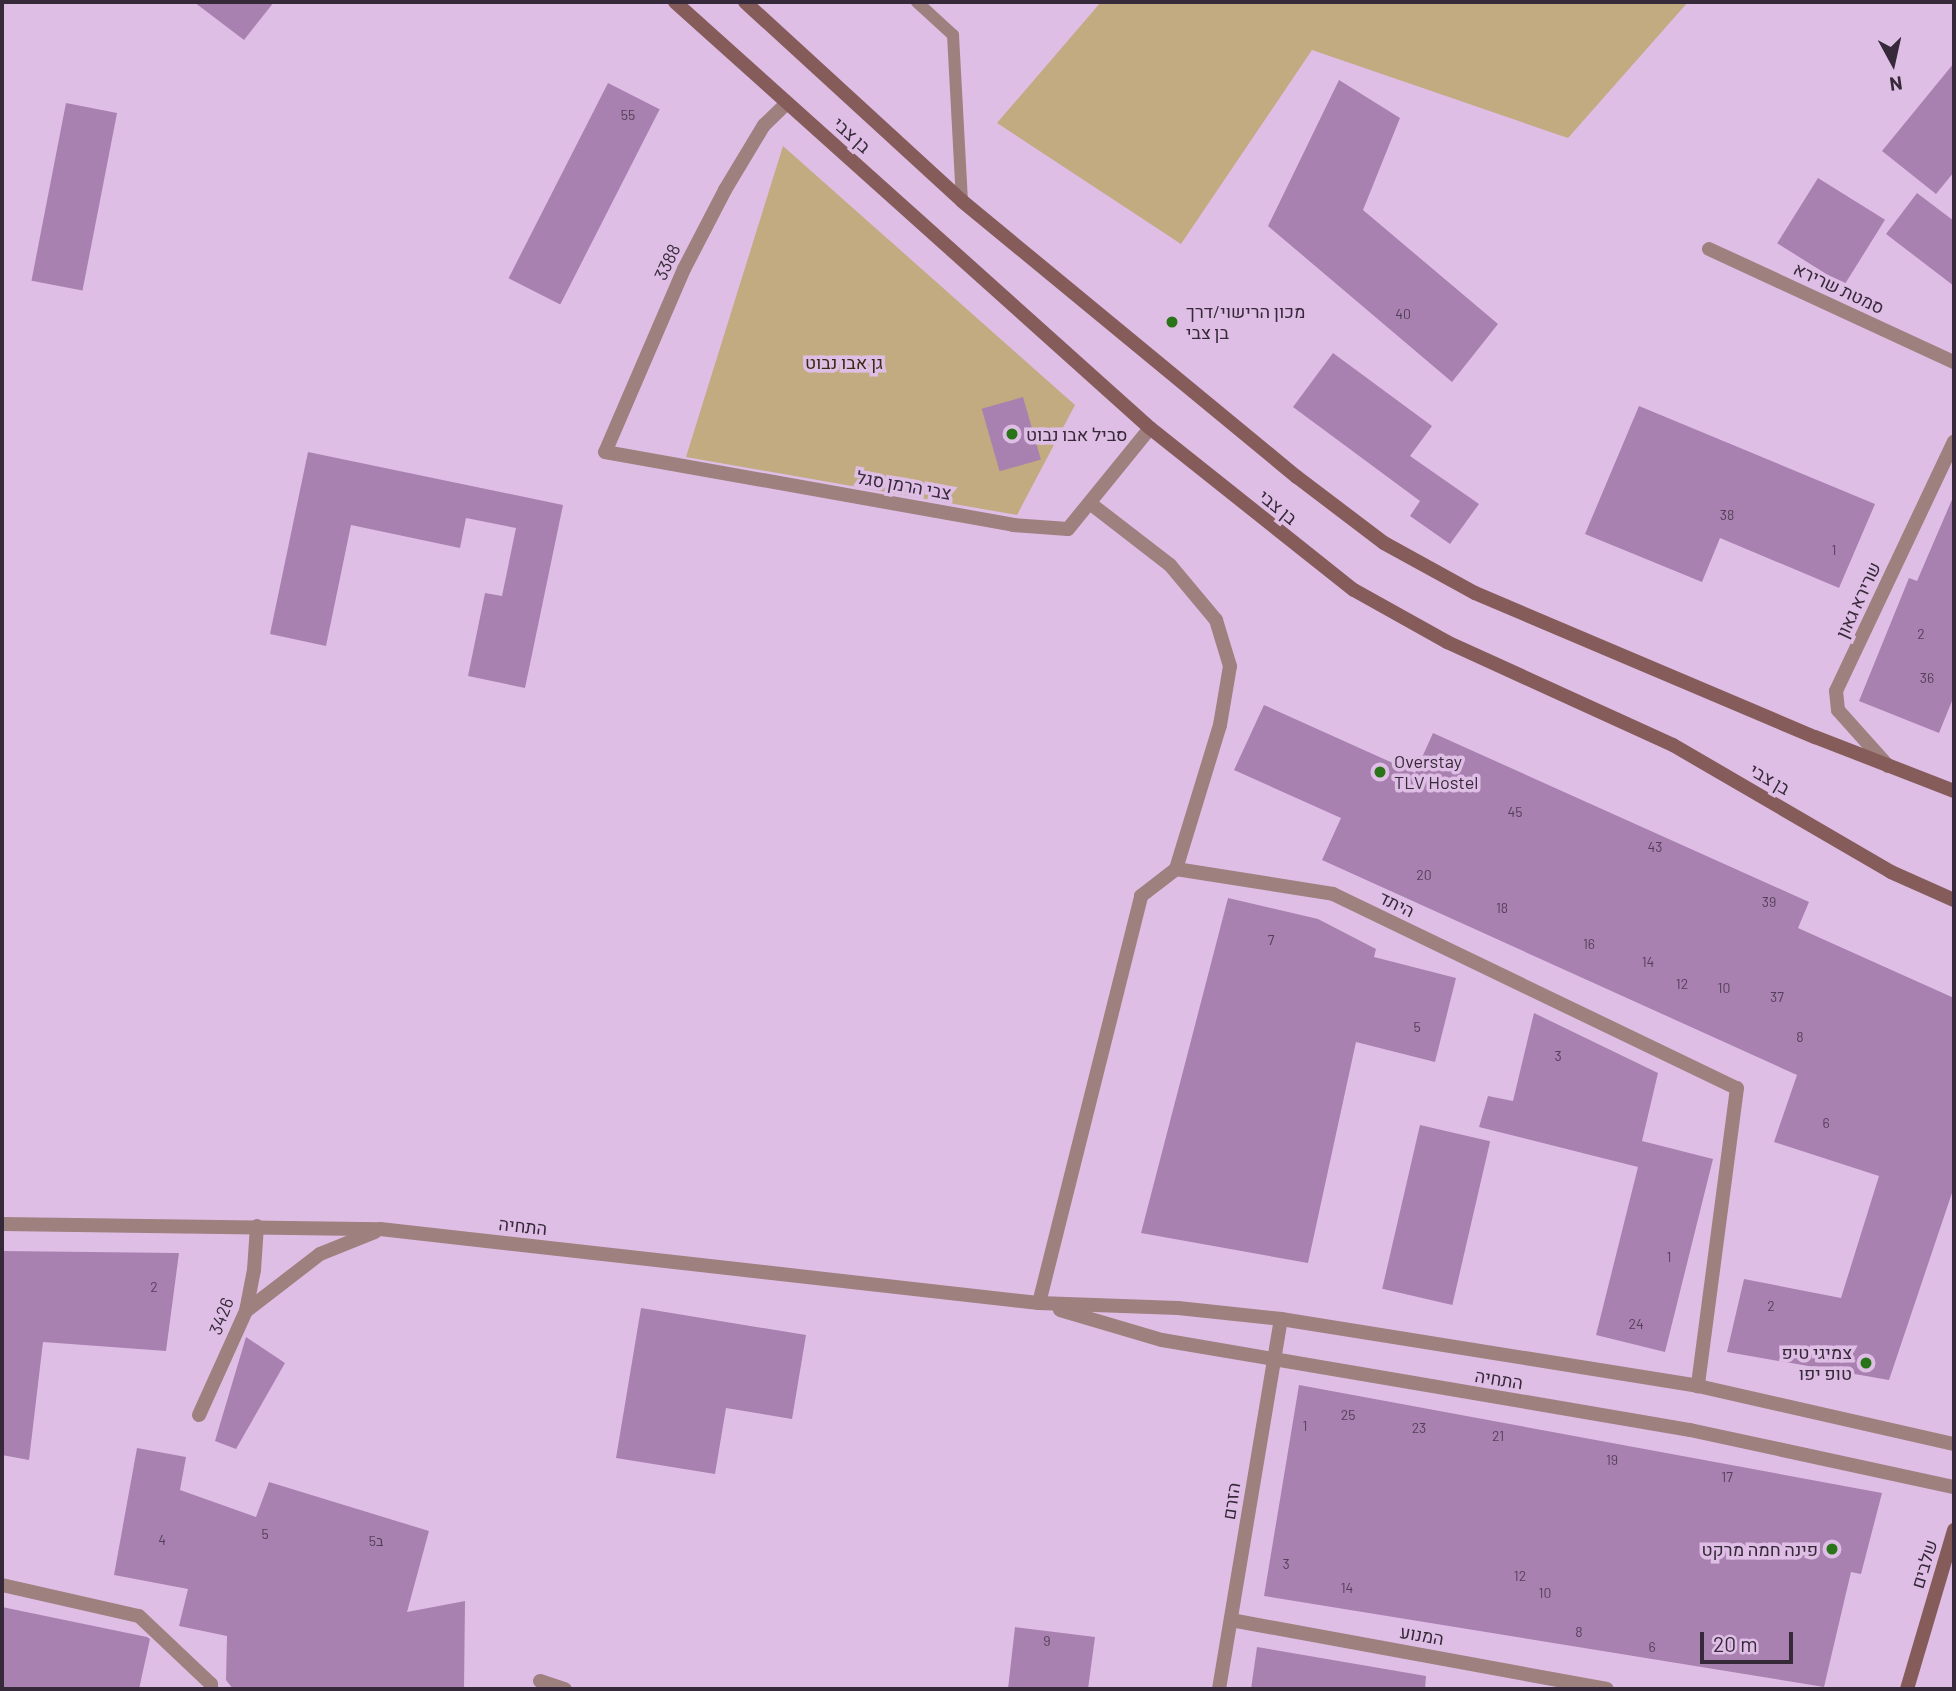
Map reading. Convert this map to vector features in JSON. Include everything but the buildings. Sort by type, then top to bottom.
[{"type":"main road","name":"בן צבי","points":[[675,2],[1150,428],[1354,590],[1447,642],[1673,745],[1891,872],[1954,900]]},
{"type":"main road","name":"בן צבי","points":[[745,2],[962,201],[1297,477],[1384,543],[1475,593],[1888,766],[1954,791]]},
{"type":"main road","name":"שלבים","points":[[1907,1689],[1954,1530]]},
{"type":"street","name":"3388","points":[[605,452],[684,269],[724,190],[764,125],[787,103]]},
{"type":"street","name":"סמטת שרירא","points":[[1709,249],[1954,362]]},
{"type":"street","name":"צבי הרמן סגל","points":[[605,452],[1013,524],[1069,529],[1150,428]]},
{"type":"street","name":"שרירא גאון","points":[[1888,766],[1838,710],[1836,691],[1954,441]]},
{"type":"street","points":[[1039,1304],[1140,896],[1176,869],[1220,726],[1230,666],[1216,620],[1170,565],[1091,504]]},
{"type":"street","name":"היתד","points":[[1176,869],[1333,894],[1737,1088],[1698,1386]]},
{"type":"street","name":"התחיה","points":[[2,1224],[380,1229],[1039,1304],[1178,1308],[1281,1319],[1698,1386],[1954,1444]]},
{"type":"street","name":"3426","points":[[199,1415],[246,1311],[254,1270],[257,1226]]},
{"type":"street","points":[[246,1311],[320,1254],[380,1229]]},
{"type":"street","name":"התחיה","points":[[1039,1304],[1162,1339],[1274,1361],[1690,1430],[1954,1487]]},
{"type":"street","name":"הזרם","points":[[1219,1689],[1281,1319]]},
{"type":"street","points":[[2,1585],[139,1616],[211,1687]]},
{"type":"street","name":"המנוע","points":[[1231,1620],[1607,1689]]},
{"type":"street","points":[[540,1681],[565,1689]]},
{"type":"lane","points":[[917,2],[953,35],[962,201]]},
{"type":"green space","points":[[1101,2],[1688,2],[1568,138],[1312,50],[1181,244],[997,123]]},
{"type":"green space","name":"גן אבו נבוט","points":[[783,146],[1075,405],[1017,515],[686,457]]},
{"type":"place","name":"מכון הרישוי/דרך בן צבי","points":[[1172,322]]},
{"type":"place","name":"סביל אבו נבוט","points":[[1012,434]]},
{"type":"place","name":"Overstay TLV Hostel","points":[[1380,772]]},
{"type":"place","name":"צמיגי טיפ טופ יפו","points":[[1866,1363]]},
{"type":"place","name":"פינה חמה מרקט","points":[[1832,1549]]}]
